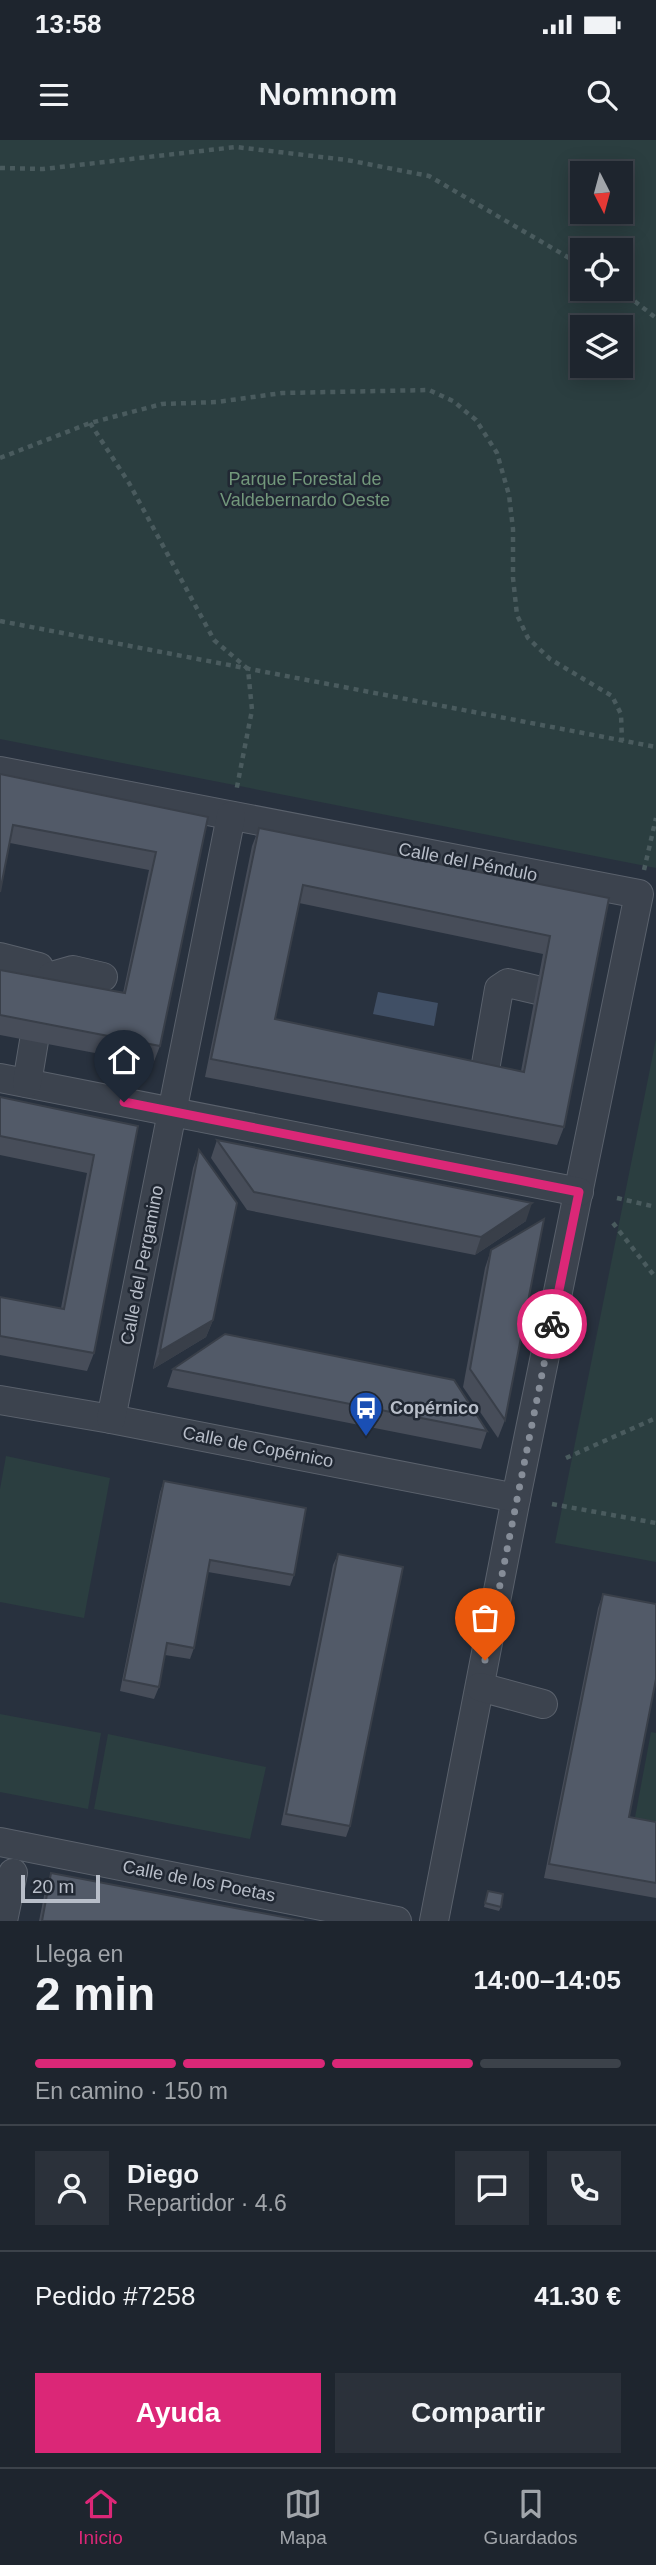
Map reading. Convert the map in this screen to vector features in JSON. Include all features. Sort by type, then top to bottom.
[{"type":"street","name":"Calle del Péndulo","points":[[0,771],[639,894]]},
{"type":"street","name":"Calle del Pergamino","points":[[111,1419],[231,816]]},
{"type":"street","points":[[434,1921],[579,1192],[606,1005],[639,894]]},
{"type":"street","points":[[0,957],[38,967],[44,991],[52,976],[73,970],[103,977]]},
{"type":"street","points":[[486,1064],[499,989],[508,984],[537,990]]},
{"type":"street","points":[[34,1041],[13,1081],[579,1192]]},
{"type":"street","name":"Calle de Copérnico","points":[[0,1400],[516,1498]]},
{"type":"street","points":[[480,1687],[543,1704]]},
{"type":"street","name":"Calle de los Poetas","points":[[0,1842],[397,1921]]},
{"type":"street","points":[[3,1921],[13,1873]]},
{"type":"path","points":[[0,168],[43,169],[236,147],[347,160],[429,176],[570,258]]},
{"type":"path","points":[[633,300],[656,318]]},
{"type":"path","points":[[0,458],[90,423],[162,404],[218,402],[282,393],[429,390],[453,401],[476,420],[496,453],[509,495],[517,615],[528,638],[550,659],[612,696],[621,714],[622,741]]},
{"type":"path","points":[[90,423],[129,483],[214,640],[247,669],[252,709],[231,816]]},
{"type":"path","points":[[0,621],[656,747]]},
{"type":"path","points":[[639,894],[656,818]]},
{"type":"path","points":[[617,1198],[656,1207]]},
{"type":"path","points":[[613,1223],[656,1278]]},
{"type":"path","points":[[566,1458],[656,1418]]},
{"type":"path","points":[[552,1504],[656,1523]]},
{"type":"green space","name":"Parque Forestal de Valdebernardo Oeste","points":[[0,140],[656,140],[656,868],[0,739]]},
{"type":"green space","points":[[656,1039],[656,1562],[555,1543]]},
{"type":"green space","points":[[6,1456],[110,1478],[84,1618],[0,1602],[0,1489]]},
{"type":"green space","points":[[0,1714],[101,1733],[88,1809],[0,1792]]},
{"type":"green space","points":[[651,1732],[656,1733],[656,1833],[633,1828]]},
{"type":"green space","points":[[108,1734],[266,1767],[250,1839],[94,1809]]},
{"type":"water","points":[[378,992],[438,1003],[434,1026],[373,1014]]},
{"type":"building","points":[[0,774],[208,817],[160,1046],[0,1015],[0,970],[125,993],[156,852],[13,825],[0,892]]},
{"type":"building","points":[[259,828],[609,898],[564,1127],[211,1059]],"holes":[[[303,885],[550,936],[524,1072],[275,1019]]]},
{"type":"building","points":[[0,1097],[138,1126],[94,1353],[0,1336],[0,1297],[64,1309],[94,1155],[0,1136]]},
{"type":"building","points":[[217,1140],[532,1203],[481,1237],[254,1192]]},
{"type":"building","points":[[199,1150],[237,1203],[213,1320],[160,1351]]},
{"type":"building","points":[[544,1219],[505,1420],[470,1369],[491,1250]]},
{"type":"building","points":[[225,1334],[454,1380],[487,1431],[173,1369]]},
{"type":"building","points":[[164,1481],[306,1508],[294,1575],[210,1560],[194,1648],[167,1643],[159,1687],[124,1680]]},
{"type":"building","points":[[338,1554],[403,1567],[350,1826],[286,1814]]},
{"type":"building","points":[[603,1594],[656,1604],[656,1679],[629,1817],[656,1822],[656,1883],[549,1864]]},
{"type":"building","points":[[51,1873],[304,1921],[42,1921]]},
{"type":"building","points":[[488,1891],[503,1894],[501,1907],[485,1903]]},
{"type":"way so far","points":[[485,1660],[552,1324]]},
{"type":"place","name":"Copérnico","points":[[366,1438]]},
{"type":"route","points":[[124,1102],[579,1192],[552,1324]]}]
